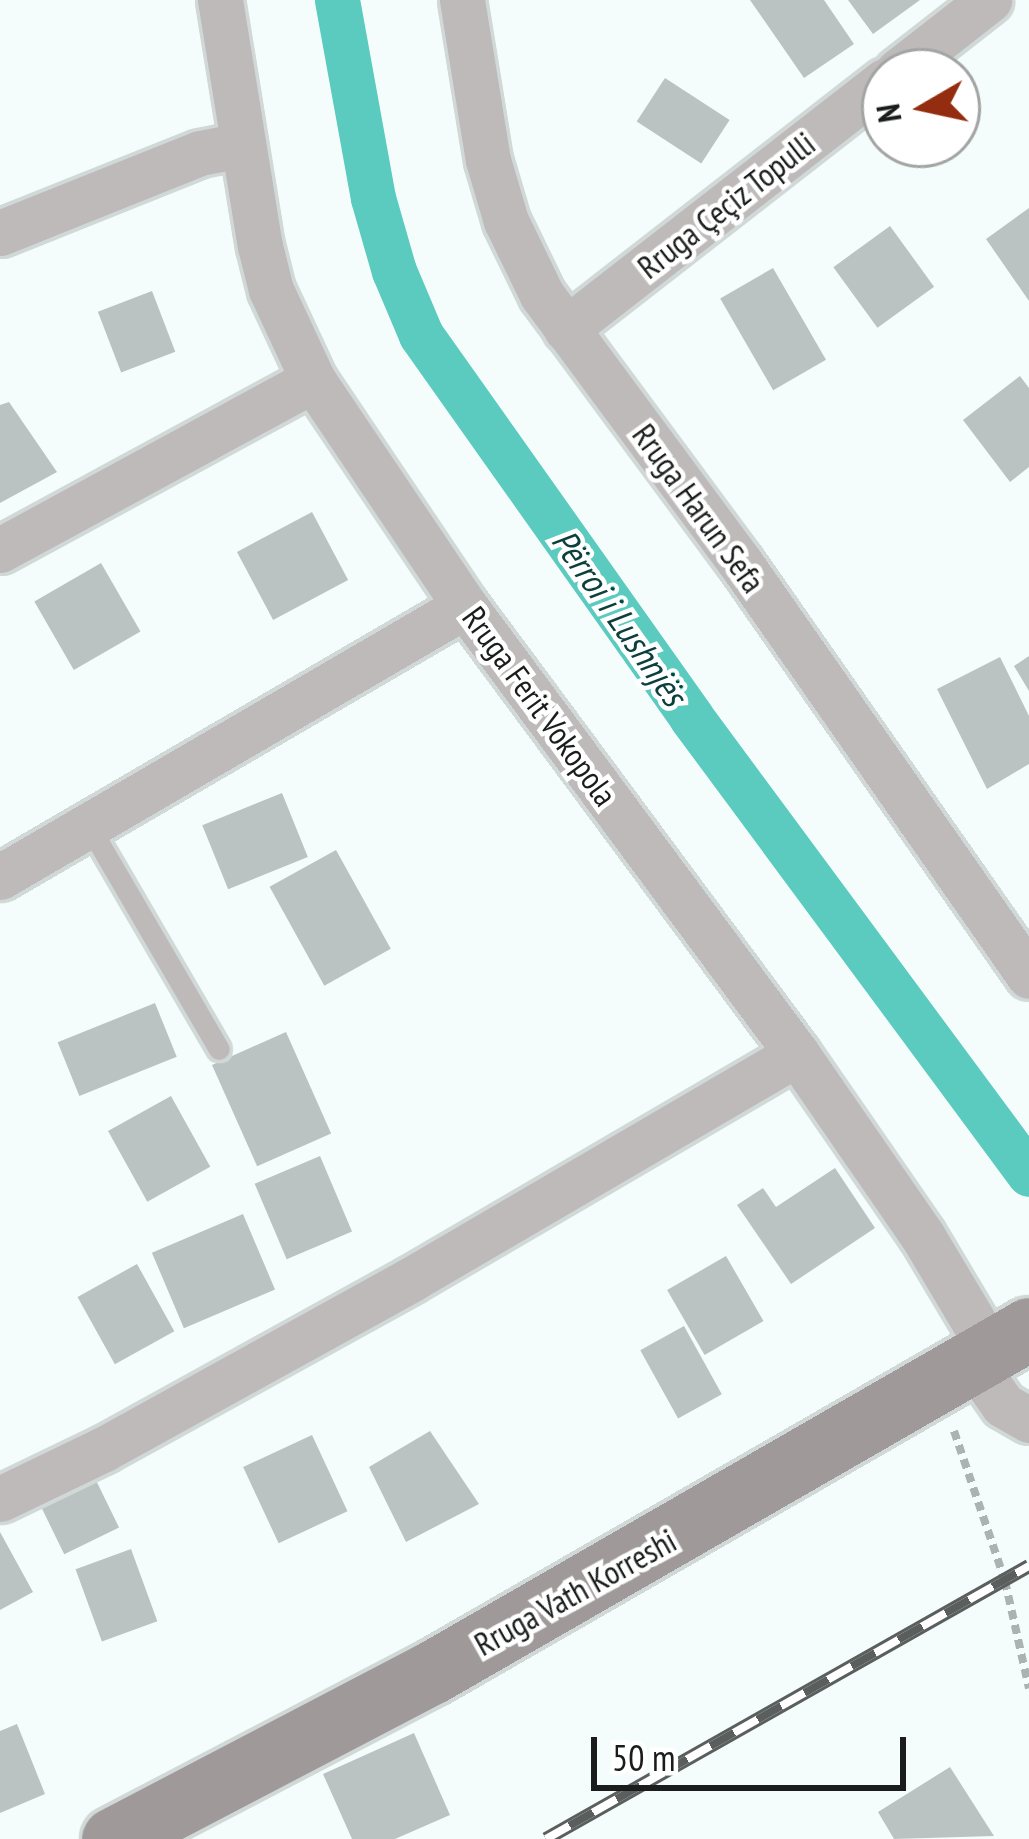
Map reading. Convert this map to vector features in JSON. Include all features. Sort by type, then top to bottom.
[{"type":"main road","name":"Rruga Vath Korreshi","points":[[113,1839],[431,1673],[990,1354]]},
{"type":"street","name":"Rruga Ferit Vokopola","points":[[220,0],[242,145],[272,290],[313,380],[465,606],[797,1054],[922,1235],[990,1354],[1003,1405],[1029,1420]]},
{"type":"street","name":"Rruga Harun Sefa","points":[[462,0],[479,125],[496,189],[523,258],[566,329],[752,579],[1029,976]]},
{"type":"street","points":[[927,48],[989,0]]},
{"type":"street","name":"Rruga Çeçiz Topulli","points":[[566,329],[861,100]]},
{"type":"street","points":[[0,233],[200,153],[242,145]]},
{"type":"street","points":[[0,550],[313,380]]},
{"type":"street","points":[[0,877],[465,606]]},
{"type":"street","points":[[0,1499],[104,1449],[410,1280],[797,1054]]},
{"type":"lane","points":[[89,826],[220,1049]]},
{"type":"path","points":[[990,1354],[988,1525],[1029,1688]]},
{"type":"building","points":[[750,0],[824,0],[854,44],[804,78]]},
{"type":"building","points":[[848,0],[920,0],[873,34]]},
{"type":"building","points":[[665,78],[730,120],[701,164],[637,122]]},
{"type":"building","points":[[1029,208],[1029,301],[986,239]]},
{"type":"building","points":[[890,226],[934,287],[877,328],[833,267]]},
{"type":"building","points":[[773,268],[826,360],[773,390],[720,298]]},
{"type":"building","points":[[152,291],[175,352],[121,372],[98,312]]},
{"type":"building","points":[[1020,376],[1029,388],[1029,467],[1010,482],[963,420]]},
{"type":"building","points":[[9,402],[57,472],[0,503],[0,405]]},
{"type":"building","points":[[312,512],[348,580],[273,620],[237,552]]},
{"type":"building","points":[[101,563],[140,631],[74,670],[34,602]]},
{"type":"building","points":[[1029,656],[1029,691],[1014,666]]},
{"type":"building","points":[[1000,657],[1029,716],[1029,764],[987,789],[937,689]]},
{"type":"building","points":[[282,793],[308,857],[228,889],[202,825]]},
{"type":"building","points":[[336,850],[391,949],[324,986],[270,887]]},
{"type":"building","points":[[155,1003],[177,1057],[79,1096],[58,1042]]},
{"type":"building","points":[[286,1032],[331,1133],[257,1166],[212,1065]]},
{"type":"building","points":[[171,1096],[210,1167],[147,1202],[108,1131]]},
{"type":"building","points":[[320,1156],[352,1231],[287,1259],[255,1184]]},
{"type":"building","points":[[835,1168],[875,1228],[791,1284],[737,1205],[763,1188],[776,1207]]},
{"type":"building","points":[[243,1214],[275,1289],[184,1328],[152,1253]]},
{"type":"building","points":[[726,1256],[764,1321],[705,1355],[667,1290]]},
{"type":"building","points":[[137,1264],[174,1331],[115,1364],[78,1297]]},
{"type":"building","points":[[684,1326],[722,1394],[678,1418],[640,1350]]},
{"type":"building","points":[[430,1431],[479,1504],[406,1542],[369,1467]]},
{"type":"building","points":[[312,1435],[347,1511],[279,1543],[243,1467]]},
{"type":"building","points":[[91,1470],[119,1528],[64,1554],[36,1497]]},
{"type":"building","points":[[0,1532],[33,1592],[0,1610]]},
{"type":"building","points":[[131,1549],[157,1621],[102,1642],[76,1569]]},
{"type":"building","points":[[17,1724],[45,1794],[0,1813],[0,1731]]},
{"type":"building","points":[[414,1733],[450,1815],[395,1839],[352,1839],[323,1774]]},
{"type":"building","points":[[950,1767],[994,1836],[894,1839],[878,1812]]},
{"type":"waterway","name":"Përroi i Lushnjës","points":[[337,0],[373,198],[394,271],[421,335],[691,717],[1029,1174]]},
{"type":"railway","points":[[546,1839],[1029,1566]]}]
